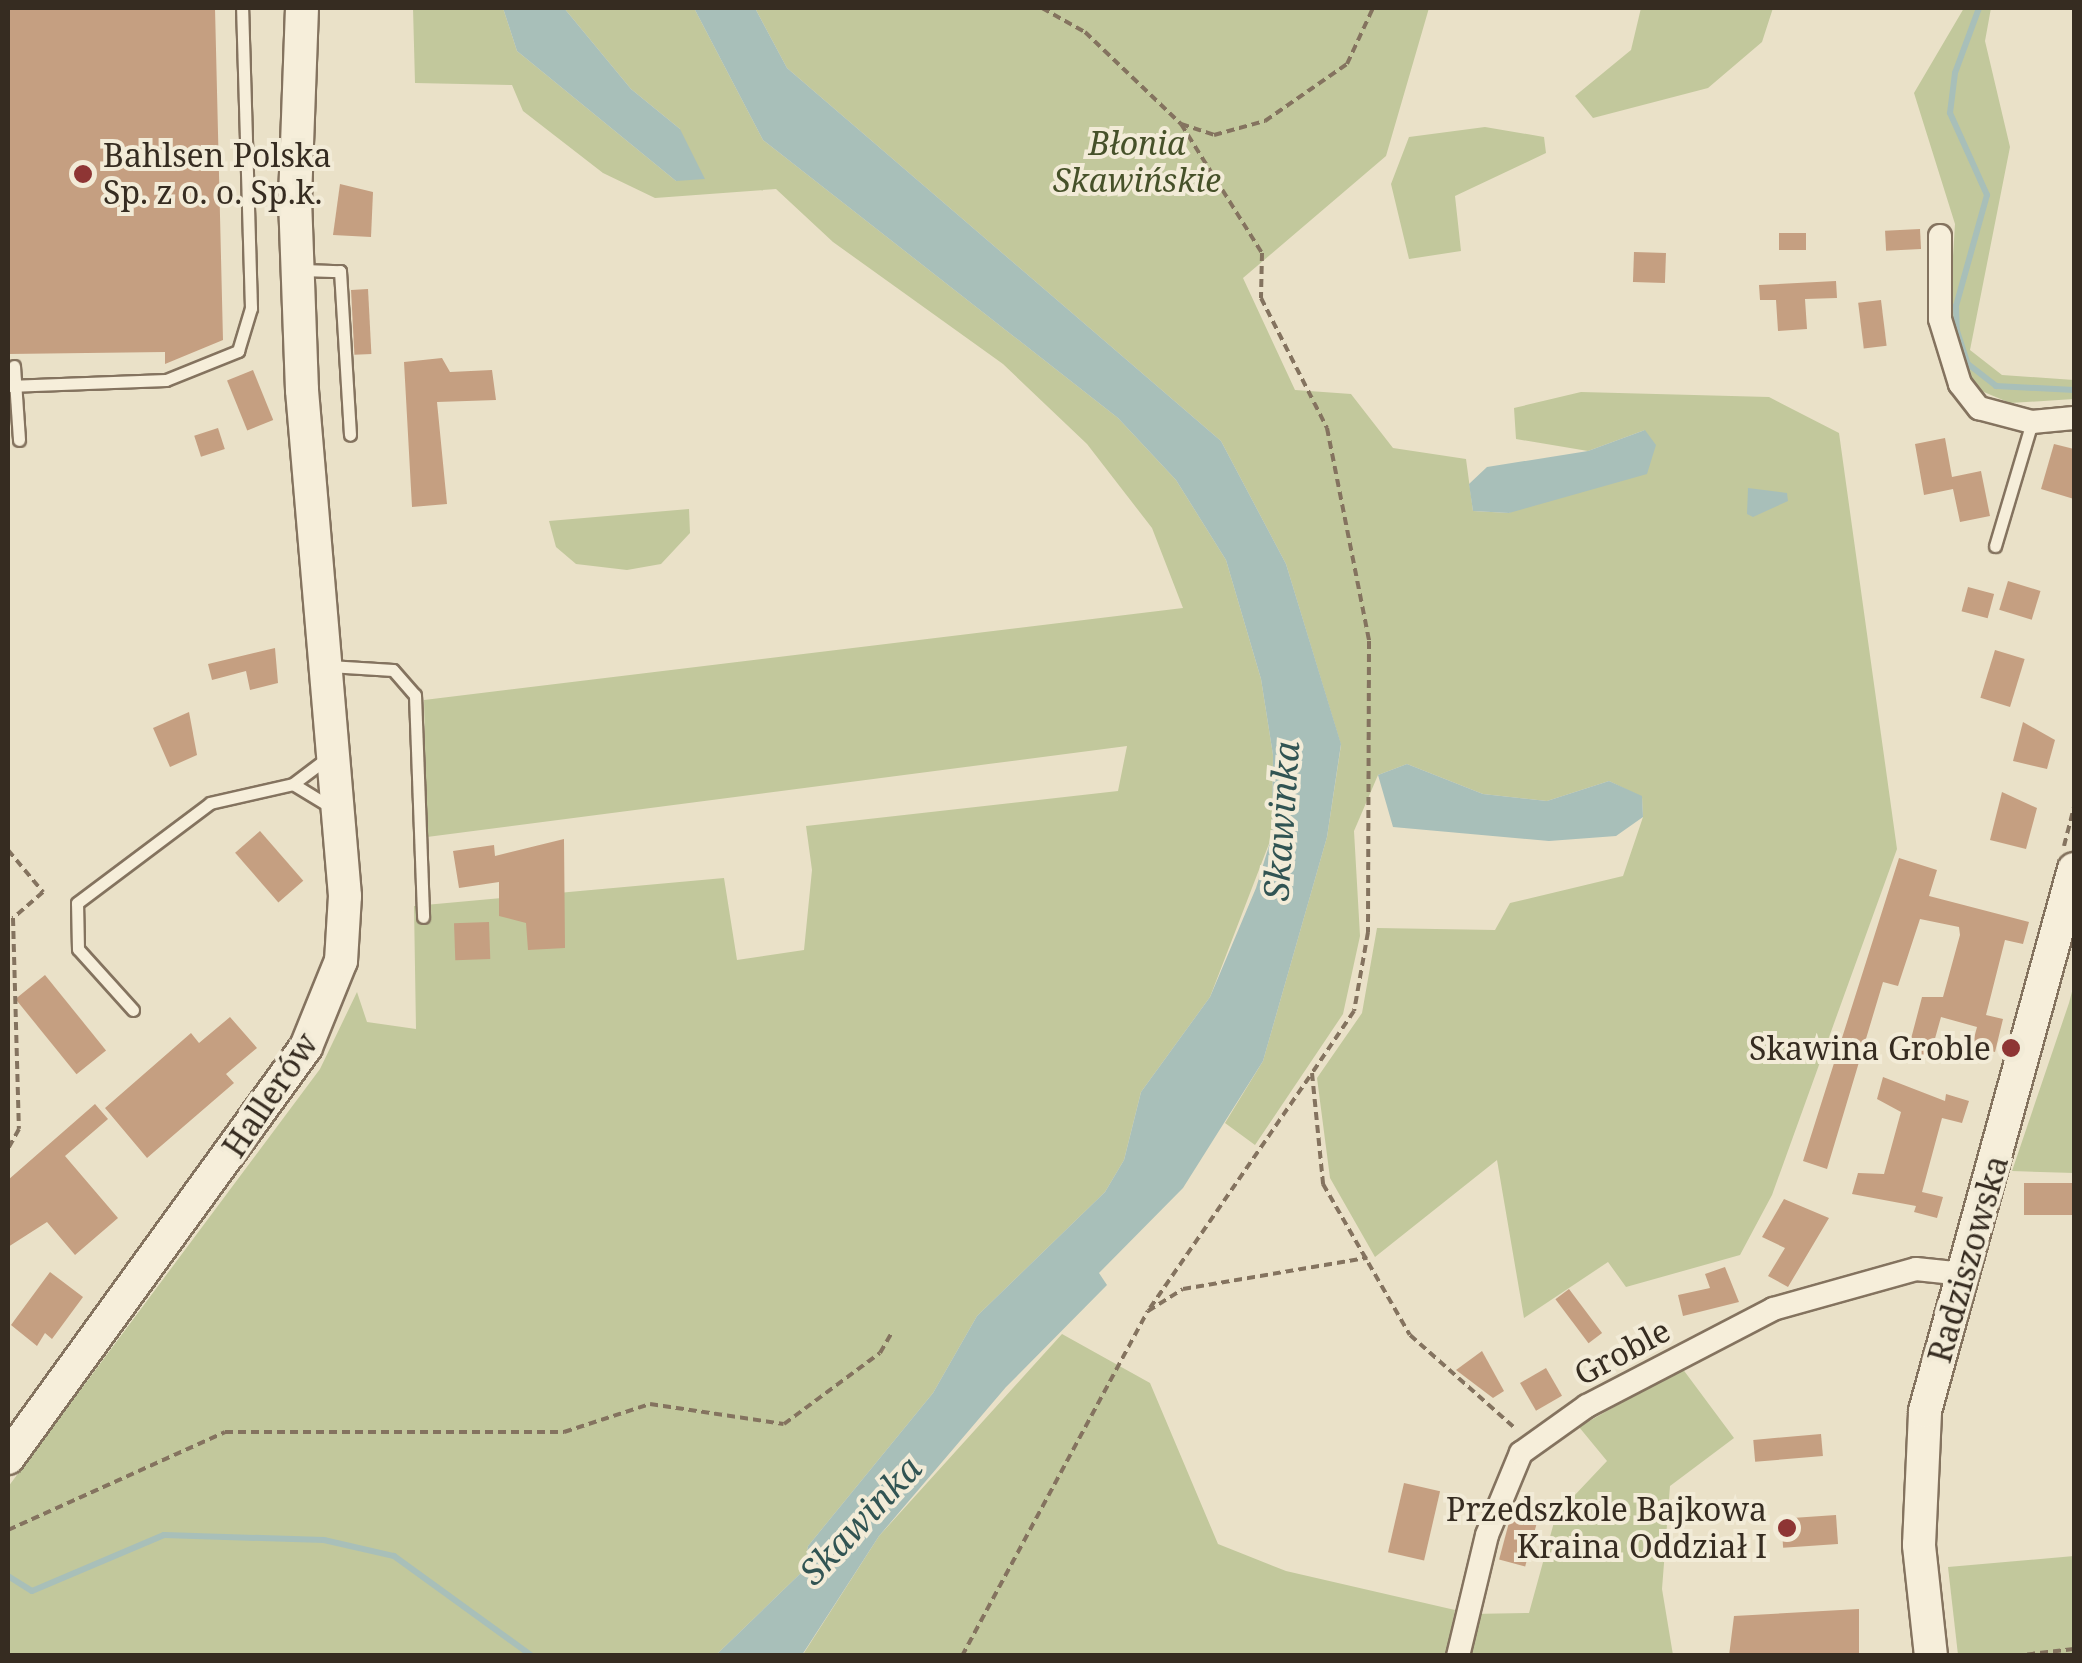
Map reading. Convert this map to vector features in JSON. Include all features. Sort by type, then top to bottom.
[{"type":"street","name":"Hallerów","points":[[8,1458],[306,1048],[341,961],[339,820],[298,270],[302,8]]},
{"type":"street","points":[[1940,236],[1940,319],[1952,368],[1979,408],[2032,422],[2074,418]]},
{"type":"street","name":"Radziszowska","points":[[1931,1656],[1919,1459],[1964,1274],[2074,869]]},
{"type":"street","name":"Groble","points":[[1458,1656],[1486,1535],[1521,1454],[1587,1406],[1773,1310],[1916,1269],[1964,1274]]},
{"type":"lane","points":[[11,386],[166,380],[238,352],[251,308],[242,8]]},
{"type":"lane","points":[[298,270],[340,271],[350,434]]},
{"type":"lane","points":[[14,366],[11,386],[20,440]]},
{"type":"lane","points":[[1995,546],[2032,422]]},
{"type":"lane","points":[[325,666],[393,670],[415,695],[423,917]]},
{"type":"lane","points":[[133,1010],[78,949],[77,903],[210,803],[293,784],[322,767],[332,740]]},
{"type":"lane","points":[[293,784],[320,796],[339,820]]},
{"type":"path","points":[[962,1656],[1148,1311],[1354,1012],[1368,932],[1369,642],[1327,428],[1261,298],[1262,253],[1182,124],[1085,32],[1042,8]]},
{"type":"path","points":[[1182,124],[1228,135],[1265,121],[1347,64],[1373,8]]},
{"type":"path","points":[[8,850],[44,892],[13,918],[19,1129],[8,1149]]},
{"type":"path","points":[[1312,1073],[1323,1184],[1410,1335],[1534,1445]]},
{"type":"path","points":[[1148,1311],[1183,1289],[1367,1258]]},
{"type":"path","points":[[8,1530],[225,1432],[564,1432],[650,1404],[784,1424],[880,1353],[892,1332]]},
{"type":"path","points":[[2014,1656],[2074,1649]]},
{"type":"green space","points":[[413,8],[503,8],[517,51],[676,181],[680,129],[631,89],[564,8],[694,8],[763,140],[1118,418],[1176,480],[1226,560],[1261,679],[1273,755],[1272,836],[1210,997],[1141,1092],[1124,1160],[1105,1192],[977,1316],[933,1393],[808,1546],[804,1570],[716,1655],[8,1655],[8,1487],[320,1069],[357,992],[367,1022],[416,1029],[414,906],[724,878],[737,960],[804,950],[812,870],[806,826],[1118,791],[1127,746],[427,837],[424,700],[1183,608],[1152,528],[1087,444],[1003,364],[833,242],[776,189],[655,198],[603,173],[523,111],[512,85],[415,83]]},
{"type":"green space","name":"Błonia Skawińskie","points":[[755,8],[1429,8],[1386,156],[1243,278],[1295,390],[1351,394],[1393,448],[1466,459],[1473,511],[1509,513],[1645,430],[1588,451],[1516,439],[1514,408],[1581,392],[1769,397],[1839,433],[1897,849],[1772,1195],[1740,1255],[1626,1287],[1608,1262],[1524,1318],[1497,1160],[1375,1257],[1330,1178],[1317,1078],[1362,1013],[1377,928],[1495,930],[1510,903],[1623,876],[1643,817],[1642,797],[1609,781],[1547,801],[1483,794],[1407,764],[1378,775],[1354,831],[1360,936],[1343,1014],[1255,1145],[1225,1123],[1263,1061],[1327,837],[1341,745],[1286,564],[1221,441],[787,68]]},
{"type":"green space","points":[[1641,8],[1773,8],[1762,42],[1708,88],[1593,118],[1575,96],[1631,50]]},
{"type":"green space","points":[[1964,8],[1991,8],[1985,41],[2010,147],[1970,350],[2002,375],[2074,380],[2074,399],[2010,403],[1972,387],[1947,352],[1955,224],[1914,93]]},
{"type":"green space","points":[[1485,127],[1544,137],[1546,153],[1455,196],[1461,251],[1409,259],[1391,184],[1409,137]]},
{"type":"green space","points":[[689,509],[690,533],[661,564],[627,570],[576,564],[556,547],[549,521]]},
{"type":"green space","points":[[2074,984],[2074,1173],[2012,1171],[2069,1003]]},
{"type":"green space","points":[[1062,1334],[1150,1383],[1218,1544],[1286,1571],[1455,1610],[1446,1655],[802,1656],[879,1536]]},
{"type":"green space","points":[[1682,1368],[1734,1438],[1670,1486],[1662,1589],[1673,1655],[1467,1656],[1471,1614],[1529,1613],[1556,1515],[1607,1461],[1579,1427]]},
{"type":"green space","points":[[2074,1556],[2074,1655],[1958,1655],[1948,1567]]},
{"type":"water","points":[[503,8],[564,8],[631,89],[680,129],[705,179],[676,181],[517,51]]},
{"type":"water","name":"Skawinka","points":[[694,8],[755,8],[787,68],[1221,441],[1286,564],[1341,744],[1327,837],[1263,1061],[1183,1188],[1099,1273],[1107,1285],[1006,1387],[879,1536],[802,1655],[716,1655],[804,1570],[808,1546],[933,1393],[977,1316],[1105,1192],[1124,1160],[1141,1092],[1210,997],[1256,888],[1272,836],[1273,755],[1261,679],[1226,560],[1176,480],[1118,418],[763,140]]},
{"type":"water","points":[[1645,430],[1656,445],[1647,474],[1509,513],[1473,511],[1469,484],[1487,467],[1588,451]]},
{"type":"water","points":[[1748,488],[1787,493],[1788,501],[1753,517],[1747,514]]},
{"type":"water","points":[[1407,764],[1483,794],[1547,801],[1609,781],[1642,796],[1643,817],[1616,836],[1549,841],[1393,827],[1378,775]]},
{"type":"building","points":[[8,8],[215,8],[223,340],[165,364],[165,352],[8,354]]},
{"type":"building","points":[[340,184],[373,192],[371,237],[333,235]]},
{"type":"building","points":[[1920,229],[1921,249],[1886,251],[1885,231]]},
{"type":"building","points":[[1779,233],[1806,233],[1806,250],[1779,250]]},
{"type":"building","points":[[1634,252],[1666,253],[1665,283],[1633,282]]},
{"type":"building","points":[[1836,281],[1837,298],[1805,299],[1807,329],[1778,331],[1776,300],[1760,300],[1759,285]]},
{"type":"building","points":[[368,289],[371,354],[354,355],[351,290]]},
{"type":"building","points":[[1881,300],[1887,346],[1864,348],[1858,303]]},
{"type":"building","points":[[442,358],[450,372],[492,370],[496,400],[437,402],[447,504],[412,507],[404,362]]},
{"type":"building","points":[[253,370],[273,420],[247,431],[227,380]]},
{"type":"building","points":[[218,428],[225,449],[201,457],[194,436]]},
{"type":"building","points":[[1945,438],[1952,477],[1981,471],[1990,516],[1960,522],[1953,489],[1924,495],[1915,444]]},
{"type":"building","points":[[2054,444],[2074,449],[2074,499],[2041,489]]},
{"type":"building","points":[[2008,581],[2041,591],[2032,620],[1999,610]]},
{"type":"building","points":[[1968,587],[1994,594],[1988,618],[1962,611]]},
{"type":"building","points":[[275,648],[278,683],[250,690],[246,671],[212,680],[208,664]]},
{"type":"building","points":[[1995,650],[2025,659],[2010,707],[1980,698]]},
{"type":"building","points":[[189,712],[197,755],[170,767],[153,728]]},
{"type":"building","points":[[2023,722],[2055,740],[2047,769],[2013,761]]},
{"type":"building","points":[[2002,792],[2037,808],[2026,849],[1990,840]]},
{"type":"building","points":[[260,831],[303,881],[278,902],[235,853]]},
{"type":"building","points":[[564,839],[565,948],[528,950],[526,923],[499,916],[499,882],[459,888],[453,851],[494,845],[495,856]]},
{"type":"building","points":[[1899,858],[1937,870],[1929,896],[2029,922],[2023,944],[2005,940],[1986,1015],[2003,1019],[1995,1052],[1972,1046],[1977,1027],[1941,1017],[1929,1060],[1907,1054],[1922,997],[1943,997],[1960,935],[1959,927],[1920,919],[1898,986],[1883,982],[1827,1169],[1803,1161]]},
{"type":"building","points":[[489,922],[490,959],[455,960],[454,923]]},
{"type":"building","points":[[45,975],[106,1050],[77,1074],[15,999]]},
{"type":"building","points":[[230,1017],[257,1048],[226,1074],[234,1083],[147,1158],[105,1108],[191,1033],[199,1043]]},
{"type":"building","points":[[1883,1077],[1945,1101],[1946,1094],[1969,1101],[1962,1123],[1942,1118],[1922,1192],[1943,1197],[1937,1218],[1914,1212],[1916,1206],[1852,1194],[1858,1173],[1884,1174],[1901,1112],[1877,1099]]},
{"type":"building","points":[[95,1104],[108,1119],[65,1156],[118,1218],[75,1255],[47,1222],[8,1247],[8,1180]]},
{"type":"building","points":[[2024,1183],[2074,1183],[2074,1215],[2024,1215]]},
{"type":"building","points":[[1784,1199],[1829,1218],[1788,1287],[1768,1276],[1785,1248],[1762,1237]]},
{"type":"building","points":[[1725,1267],[1739,1302],[1683,1316],[1678,1295],[1710,1288],[1705,1274]]},
{"type":"building","points":[[50,1272],[83,1297],[52,1339],[45,1333],[37,1346],[11,1325]]},
{"type":"building","points":[[1569,1289],[1602,1333],[1589,1343],[1555,1299]]},
{"type":"building","points":[[1482,1351],[1504,1391],[1493,1398],[1456,1370]]},
{"type":"building","points":[[1546,1368],[1562,1396],[1536,1411],[1520,1383]]},
{"type":"building","points":[[1821,1434],[1823,1456],[1755,1462],[1753,1440]]},
{"type":"building","points":[[1404,1483],[1440,1491],[1424,1561],[1388,1552]]},
{"type":"building","points":[[1511,1515],[1537,1522],[1525,1566],[1499,1559]]},
{"type":"building","points":[[1836,1515],[1838,1544],[1783,1548],[1781,1519]]},
{"type":"building","points":[[1859,1609],[1859,1656],[1729,1656],[1734,1616]]},
{"type":"waterway","points":[[1979,8],[1955,73],[1950,113],[1987,195],[1956,306],[1957,331],[1968,364],[1996,386],[2074,390]]},
{"type":"waterway","points":[[8,1576],[32,1591],[164,1535],[324,1540],[394,1556],[532,1656]]},
{"type":"place","name":"Bahlsen Polska Sp. z o. o. Sp.k.","points":[[83,174]]},
{"type":"place","name":"Skawina Groble","points":[[2011,1048]]},
{"type":"place","name":"Przedszkole Bajkowa Kraina Oddział I","points":[[1787,1528]]}]
